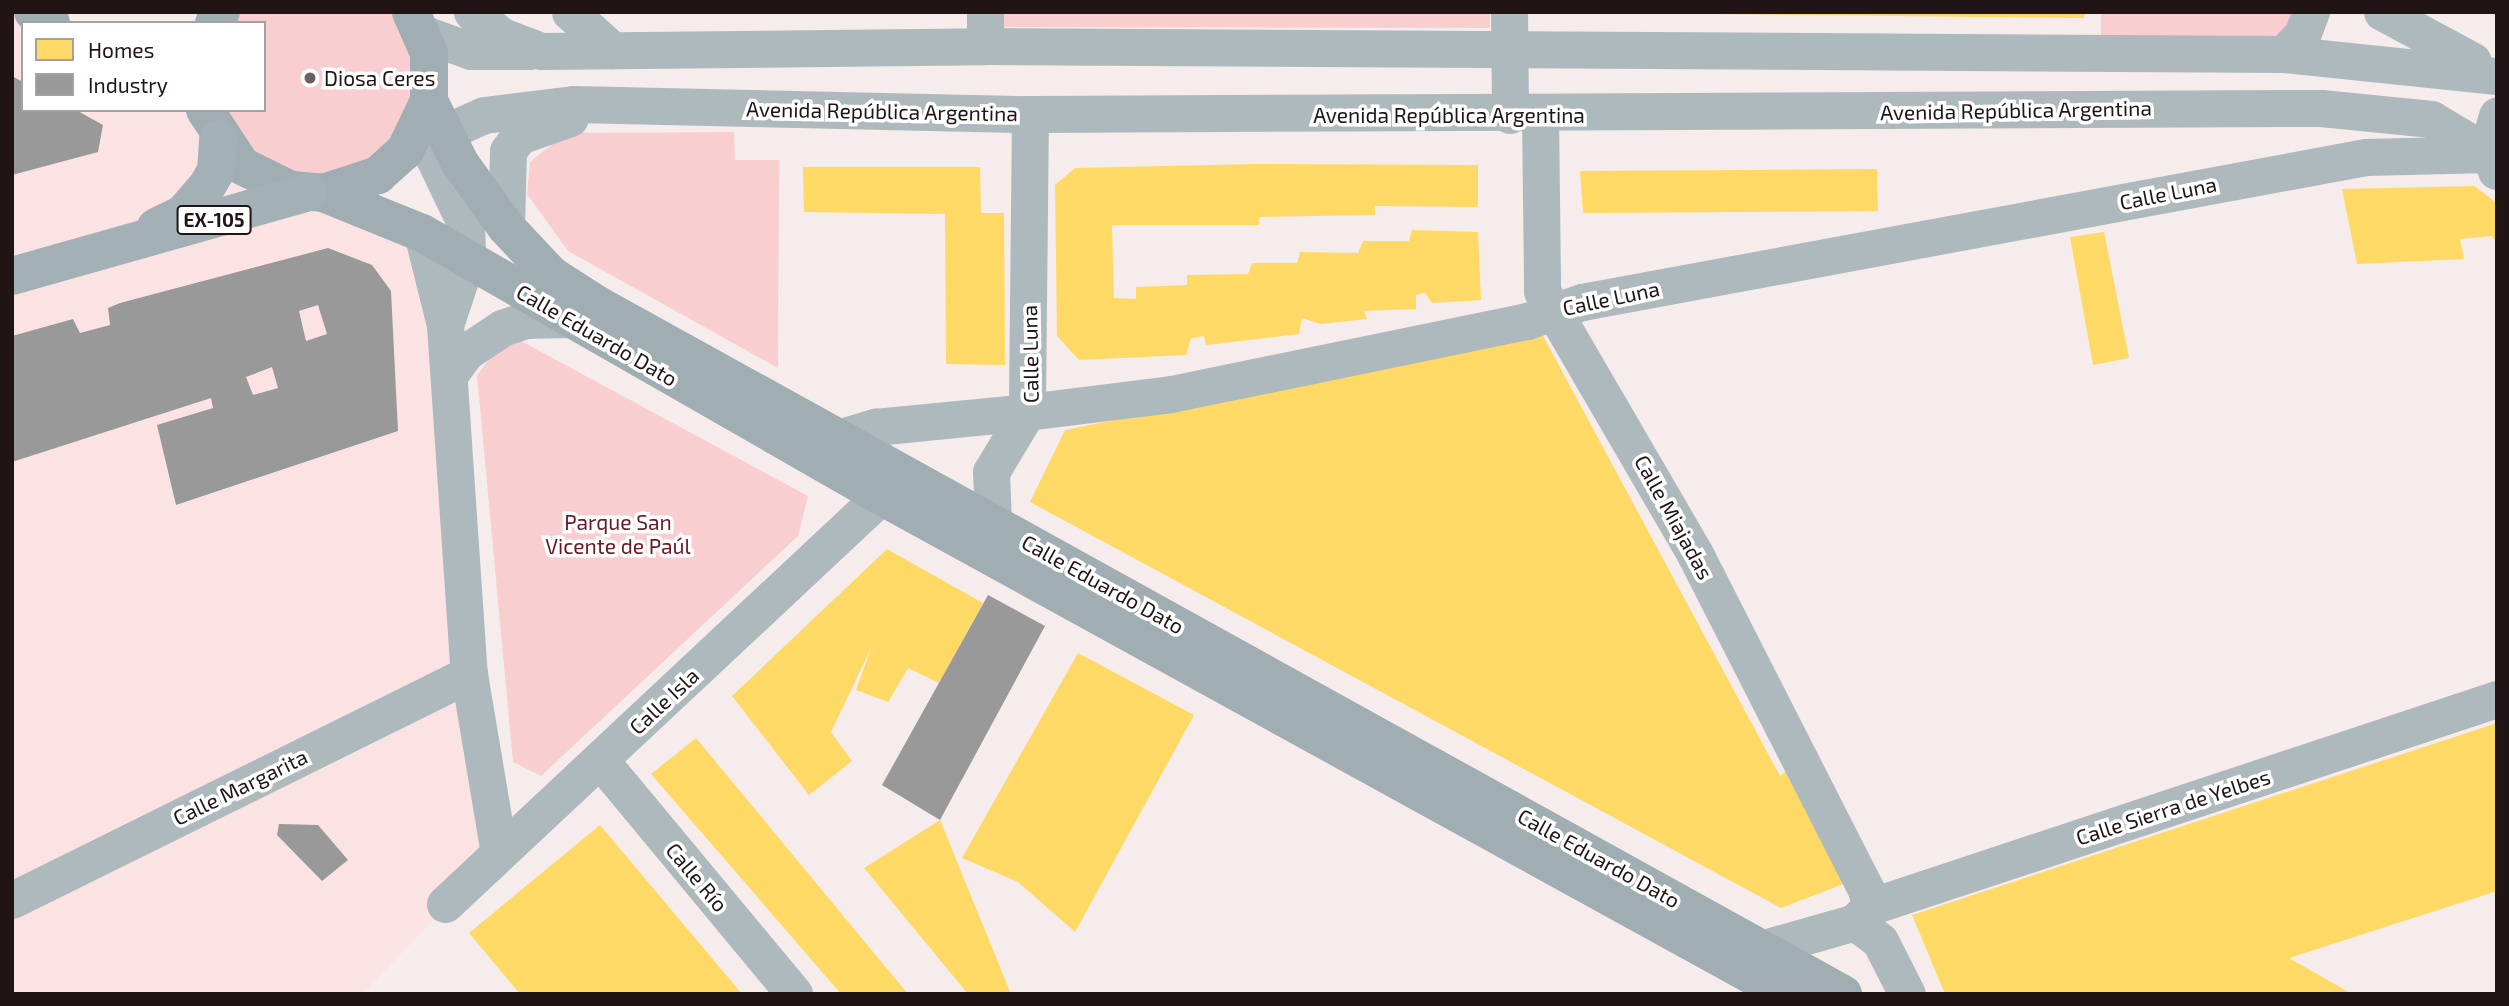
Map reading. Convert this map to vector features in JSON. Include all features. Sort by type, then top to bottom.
[{"type":"main road","points":[[316,192],[378,174],[424,130],[432,72],[418,20]]},
{"type":"main road","name":"Calle Eduardo Dato","points":[[208,118],[262,180],[316,192],[422,233],[881,496],[1786,994]]},
{"type":"main road","name":"EX-105","points":[[119,245],[183,214],[216,171],[208,118]]},
{"type":"main road","name":"Calle Eduardo Dato","points":[[424,130],[460,163],[506,227],[551,275],[574,290],[1843,994]]},
{"type":"main road","name":"EX-105","points":[[12,276],[316,192]]},
{"type":"street","points":[[472,12],[502,36],[541,51]]},
{"type":"street","points":[[570,12],[612,50]]},
{"type":"street","name":"Calle Miajadas","points":[[1509,12],[1510,48],[1525,115],[1542,291],[1552,310],[1569,327],[1696,556],[1867,892],[1862,915]]},
{"type":"street","points":[[2283,54],[2302,35],[2311,12]]},
{"type":"street","points":[[2382,12],[2443,48],[2497,70]]},
{"type":"street","points":[[418,20],[471,51],[612,50],[985,29],[1510,48],[2283,54],[2497,76]]},
{"type":"street","name":"Avenida República Argentina","points":[[424,130],[533,106],[1030,114],[2392,111],[2431,119],[2494,163]]},
{"type":"street","points":[[506,227],[503,177],[508,151],[519,135],[561,120],[639,107]]},
{"type":"street","name":"Calle Luna","points":[[1030,114],[1027,412],[1171,394],[1527,321],[1552,310],[2365,157],[2494,163]]},
{"type":"street","points":[[2494,163],[2497,115]]},
{"type":"street","points":[[424,130],[466,225],[467,259],[445,325]]},
{"type":"street","points":[[422,233],[439,282],[445,325],[468,674],[499,853]]},
{"type":"street","points":[[450,374],[466,352],[502,328],[524,320],[569,319]]},
{"type":"street","points":[[838,438],[875,427],[1027,412]]},
{"type":"street","points":[[993,524],[991,472],[1027,412]]},
{"type":"street","name":"Calle Isla","points":[[445,904],[881,496]]},
{"type":"street","name":"Calle Margarita","points":[[12,900],[468,674]]},
{"type":"street","name":"Calle Sierra de Yelbes","points":[[1764,948],[2497,699]]},
{"type":"street","name":"Calle Río","points":[[600,760],[794,994]]},
{"type":"street","points":[[1862,915],[1880,941],[1907,994]]},
{"type":"shaded area","points":[[12,12],[33,12],[25,21],[21,21],[21,112],[206,112],[422,233],[499,853],[362,994],[12,994]]},
{"type":"green space","points":[[221,12],[411,12],[417,20],[405,151],[291,190],[207,112],[266,112],[266,21],[215,21]]},
{"type":"green space","points":[[998,12],[1490,12],[1490,28],[998,27]]},
{"type":"green space","points":[[2101,12],[2311,12],[2302,35],[2101,53]]},
{"type":"green space","points":[[734,132],[735,160],[779,160],[778,368],[568,251],[527,194],[530,162],[566,133]]},
{"type":"green space","name":"Parque San Vicente de Paúl","points":[[521,341],[808,496],[798,536],[541,776],[513,762],[477,375],[494,353]]},
{"type":"building: Homes","points":[[1524,12],[2085,12],[2084,18]]},
{"type":"building: Homes","points":[[1254,164],[1478,165],[1478,207],[1375,206],[1375,215],[1259,217],[1259,225],[1112,225],[1114,298],[1136,299],[1136,287],[1187,285],[1187,275],[1248,274],[1252,263],[1297,263],[1300,252],[1358,253],[1363,241],[1409,241],[1412,230],[1478,232],[1481,300],[1432,303],[1425,293],[1416,295],[1416,309],[1364,311],[1367,319],[1320,324],[1302,318],[1299,334],[1206,345],[1204,336],[1191,338],[1186,355],[1079,360],[1057,336],[1055,185],[1075,168]]},
{"type":"building: Homes","points":[[803,167],[980,167],[981,213],[1004,213],[1005,365],[946,364],[945,214],[804,212]]},
{"type":"building: Homes","points":[[1877,169],[1878,211],[1583,213],[1580,171]]},
{"type":"building: Homes","points":[[2474,186],[2497,203],[2497,244],[2492,236],[2460,239],[2464,259],[2357,264],[2342,189]]},
{"type":"building: Homes","points":[[2104,232],[2129,358],[2093,365],[2070,237]]},
{"type":"building: Homes","points":[[1542,334],[1780,776],[1790,768],[1846,883],[1781,908],[1030,502],[1065,430]]},
{"type":"building: Homes","points":[[887,549],[983,603],[939,683],[908,668],[888,702],[856,690],[872,646],[831,732],[852,761],[809,795],[732,696]]},
{"type":"building: Homes","points":[[1078,653],[1194,715],[1075,932],[1018,882],[962,858]]},
{"type":"building: Homes","points":[[2497,723],[2497,891],[2289,958],[2352,994],[1945,994],[1912,915]]},
{"type":"building: Homes","points":[[696,738],[908,994],[841,994],[651,774]]},
{"type":"building: Homes","points":[[940,820],[1011,994],[968,994],[864,868]]},
{"type":"building: Homes","points":[[600,825],[742,994],[520,994],[469,933]]},
{"type":"building: Industry","points":[[12,76],[21,81],[21,112],[80,112],[103,125],[98,152],[12,175]]},
{"type":"building: Industry","points":[[328,248],[372,265],[391,291],[398,431],[176,505],[157,425],[213,408],[211,398],[12,462],[12,336],[73,319],[80,333],[110,325],[108,308]],"holes":[[[318,305],[327,334],[306,341],[299,311]],[[272,367],[278,388],[253,395],[246,377]]]},
{"type":"building: Industry","points":[[988,595],[1045,626],[940,820],[882,785]]},
{"type":"building: Industry","points":[[279,824],[318,825],[348,860],[322,881],[277,835]]},
{"type":"place","name":"Diosa Ceres","points":[[310,78]]}]
